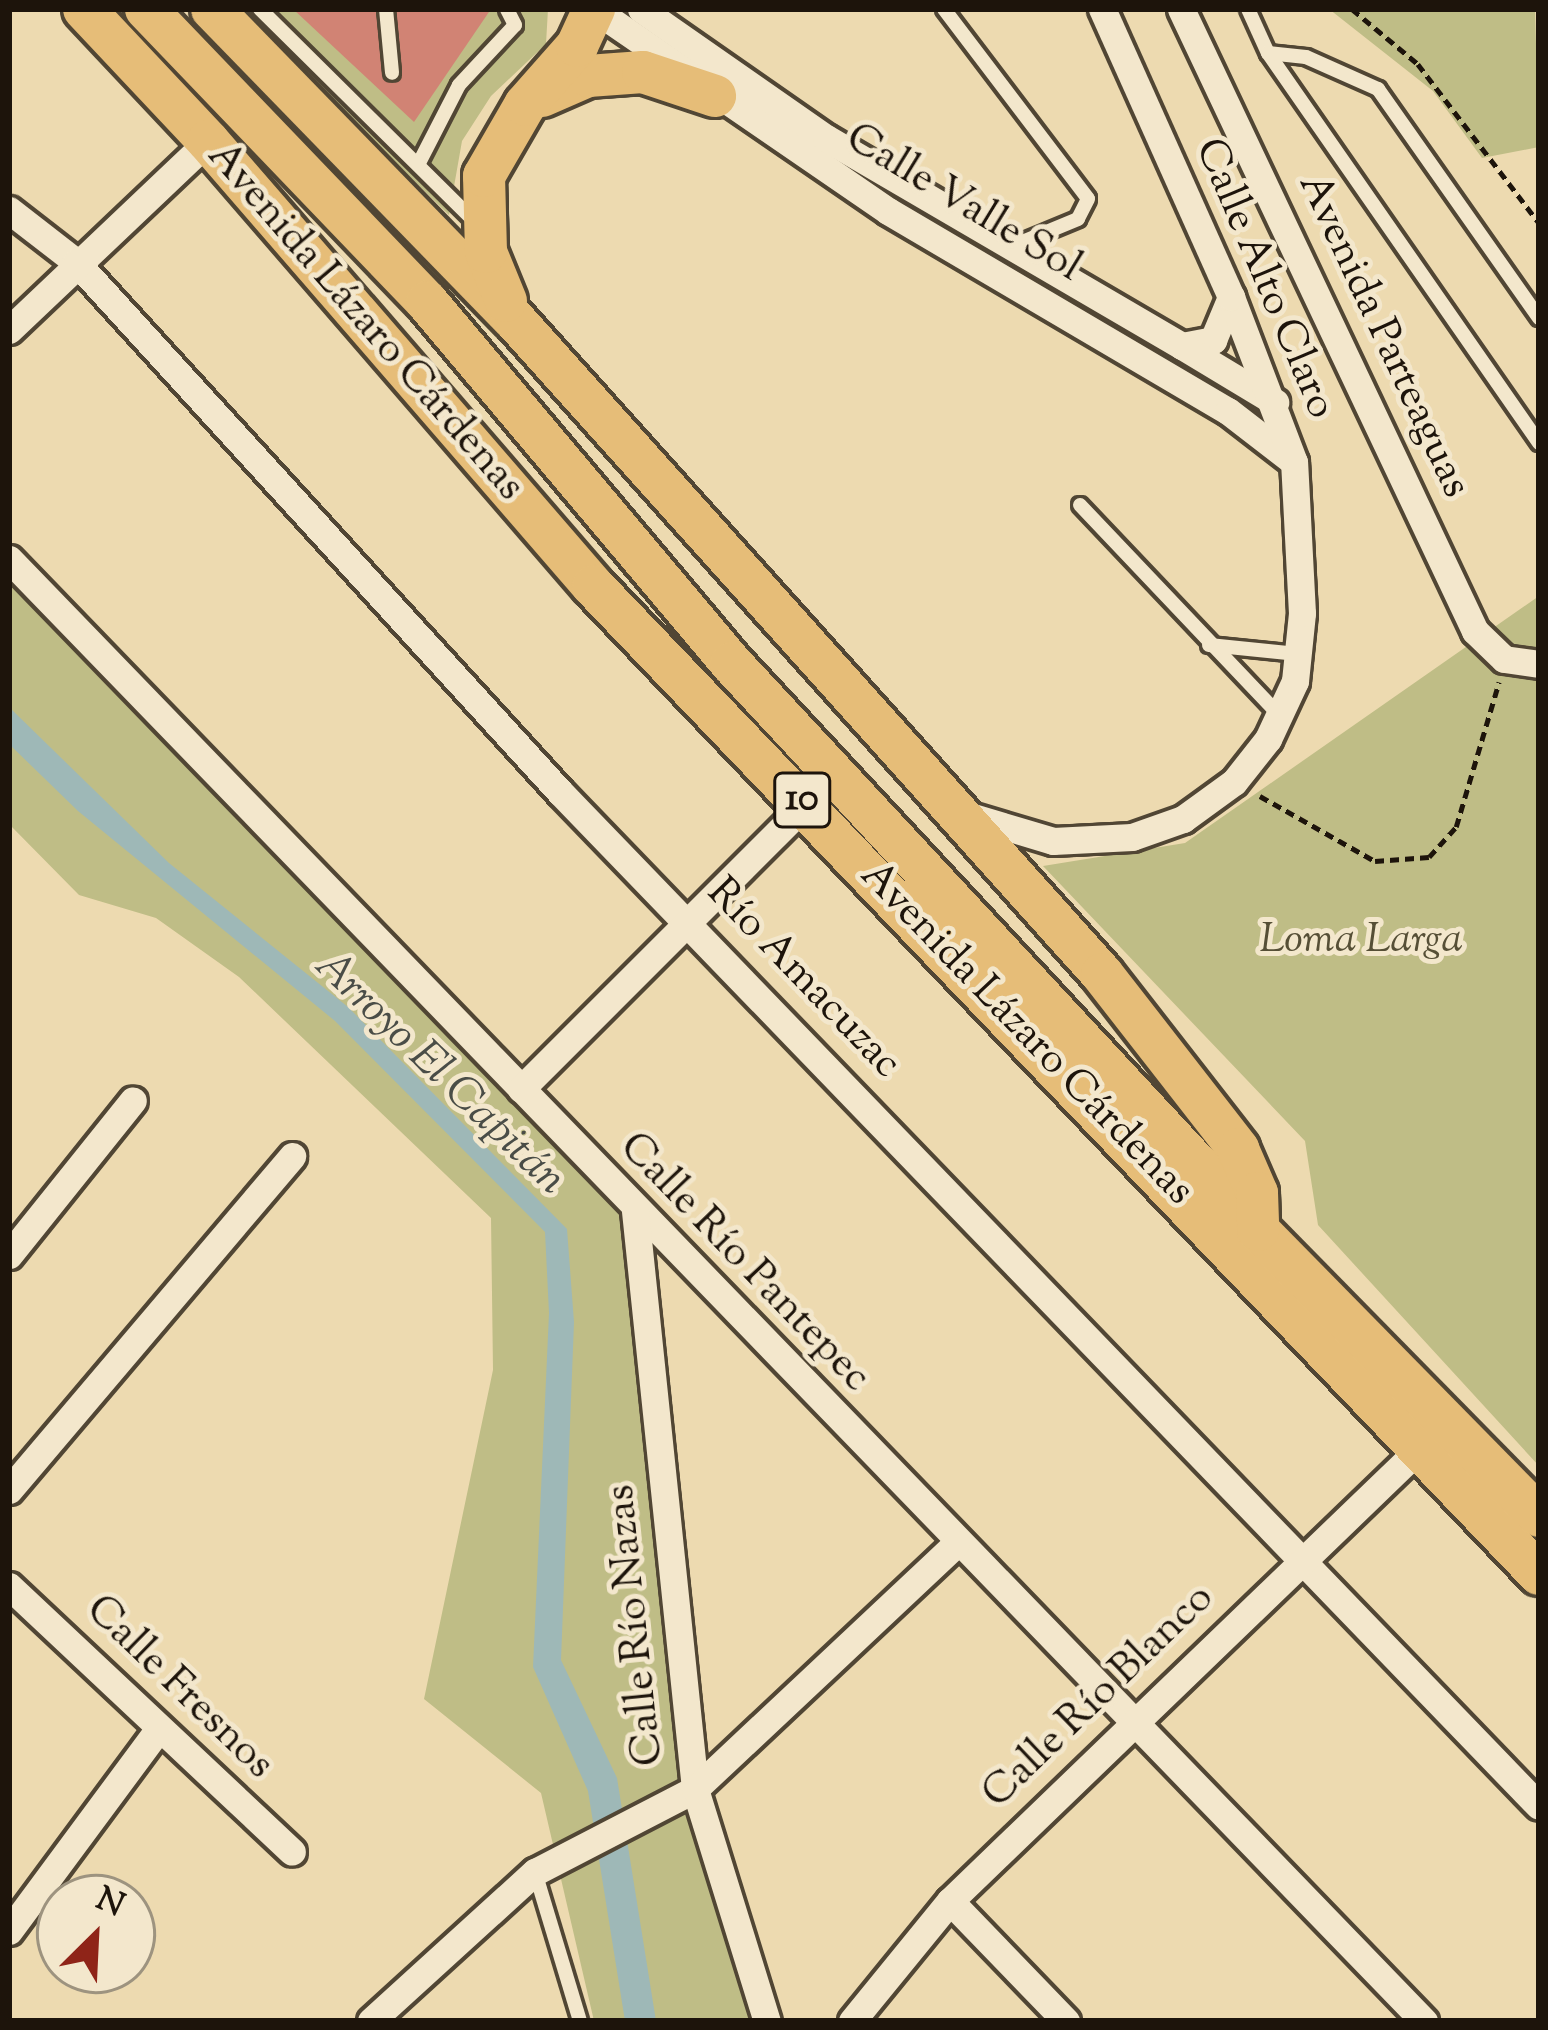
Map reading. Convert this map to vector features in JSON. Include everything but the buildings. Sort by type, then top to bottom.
[{"type":"highway","name":"Avenida Lázaro Cárdenas","points":[[84,9],[208,141],[593,586],[1539,1574]]},
{"type":"highway","name":"Avenida Lázaro Cárdenas","points":[[146,9],[427,302],[731,663],[1258,1230],[1539,1516]]},
{"type":"highway","points":[[212,9],[513,318],[1102,974],[1238,1149],[1257,1193],[1258,1230]]},
{"type":"highway","points":[[513,318],[483,230],[484,176],[525,105],[568,59],[594,9]]},
{"type":"highway","points":[[525,105],[606,72],[643,72],[715,96]]},
{"type":"street","name":"Calle Valle Sol","points":[[594,9],[888,212],[1228,411],[1294,462]]},
{"type":"street","name":"Calle Valle Sol","points":[[641,9],[826,138],[1275,402]]},
{"type":"street","name":"Calle Alto Claro","points":[[957,812],[1053,841],[1132,837],[1184,819],[1234,782],[1279,715],[1298,654],[1294,462],[1232,297],[1102,9]]},
{"type":"street","name":"Avenida Parteaguas","points":[[1181,9],[1466,615],[1504,658]]},
{"type":"street","points":[[9,330],[208,141]]},
{"type":"street","name":"Río Amacuzac","points":[[9,210],[76,262],[560,792],[1539,1806]]},
{"type":"street","points":[[1182,346],[1213,340],[1232,297]]},
{"type":"street","name":"Calle Río Pantepec","points":[[9,559],[956,1544],[1424,2021]]},
{"type":"street","points":[[1504,658],[1539,664]]},
{"type":"street","points":[[521,1089],[806,804]]},
{"type":"street","points":[[9,1255],[133,1100]]},
{"type":"street","points":[[9,1490],[292,1156]]},
{"type":"street","name":"Calle Río Nazas","points":[[635,1211],[695,1790],[767,2021]]},
{"type":"street","name":"Calle Río Blanco","points":[[852,2021],[950,1901],[1420,1448]]},
{"type":"street","points":[[370,2021],[535,1872],[695,1790],[956,1544]]},
{"type":"street","name":"Calle Fresnos","points":[[9,1586],[292,1852]]},
{"type":"street","points":[[9,1931],[159,1728]]},
{"type":"street","points":[[950,1901],[1066,2021]]},
{"type":"lane","points":[[386,9],[392,73]]},
{"type":"lane","points":[[420,161],[459,85],[514,26],[507,9]]},
{"type":"lane","points":[[944,9],[1088,199],[1078,219],[1010,247]]},
{"type":"lane","points":[[1248,9],[1268,53],[1539,443]]},
{"type":"lane","points":[[263,10],[420,161],[483,230]]},
{"type":"lane","points":[[1268,53],[1306,57],[1374,85],[1539,319]]},
{"type":"lane","points":[[1080,505],[1279,715]]},
{"type":"lane","points":[[1209,645],[1298,654]]},
{"type":"lane","points":[[535,1872],[580,2021]]},
{"type":"path","points":[[1352,9],[1418,64],[1539,224]]},
{"type":"path","points":[[1234,782],[1375,861],[1429,856],[1456,827],[1504,658]]},
{"type":"green space","points":[[238,9],[548,9],[546,44],[491,96],[462,141],[449,215]]},
{"type":"green space","points":[[1329,9],[1535,9],[1539,147],[1482,158],[1433,91]]},
{"type":"green space","points":[[9,553],[635,1211],[695,1789],[767,2021],[594,2021],[541,1793],[424,1699],[493,1370],[491,1218],[239,977],[156,918],[79,895],[9,824]]},
{"type":"green space","name":"Loma Larga","points":[[1539,596],[1539,1466],[1318,1225],[1305,1141],[1043,866],[1185,843]]},
{"type":"water","points":[[9,707],[169,863],[348,1007],[567,1229],[574,1322],[561,1660],[617,1778],[656,2021],[625,2021],[588,1791],[533,1667],[549,1313],[545,1232],[335,1021],[78,811],[9,744]]},
{"type":"water label","name":"Arroyo El Capitán","points":[[439,1074]]}]
